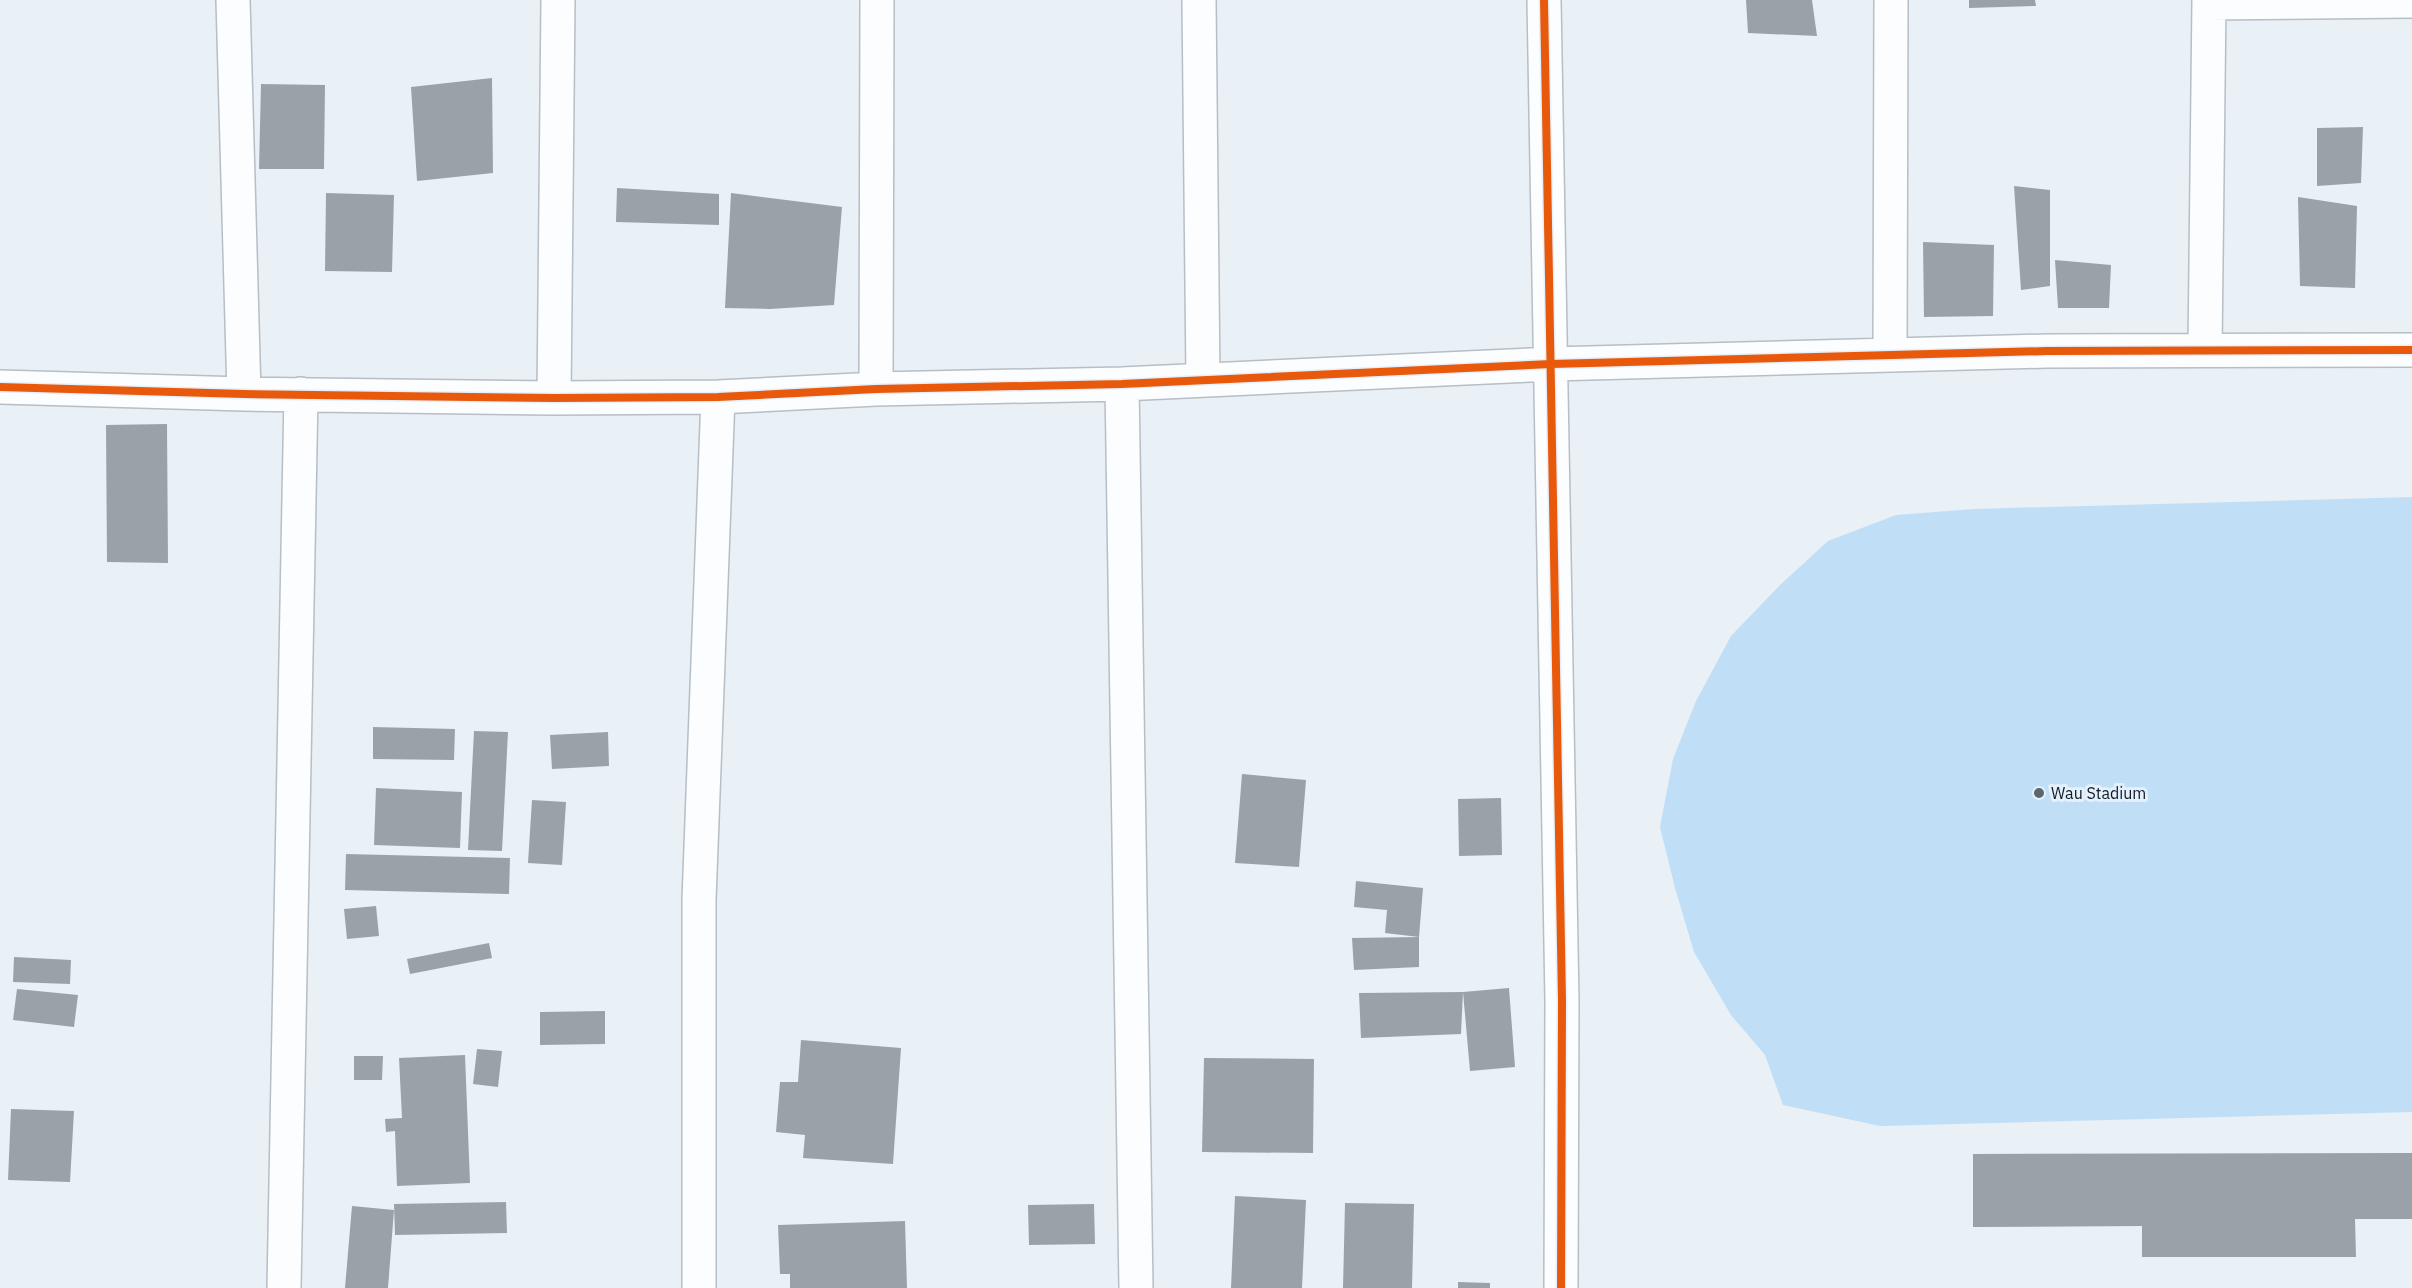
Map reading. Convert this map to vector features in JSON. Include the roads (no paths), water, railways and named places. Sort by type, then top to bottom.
[{"type":"street","points":[[233,0],[244,394]]},
{"type":"street","points":[[554,398],[558,0]]},
{"type":"street","points":[[876,389],[878,0]]},
{"type":"street","points":[[1199,0],[1203,381]]},
{"type":"street","points":[[1544,0],[1562,1001],[1561,1288]]},
{"type":"street","points":[[1890,355],[1891,0]]},
{"type":"street","points":[[2205,350],[2209,1],[2412,1]]},
{"type":"street","points":[[0,387],[244,394],[554,398],[718,396],[876,389],[1203,381],[1551,364],[1890,355],[2205,350],[2412,350]]},
{"type":"street","points":[[1122,384],[1136,1288]]},
{"type":"street","points":[[284,1288],[301,394]]},
{"type":"street","points":[[699,1288],[699,900],[718,396]]},
{"type":"place","name":"Wau Stadium","points":[[2039,793]]}]
